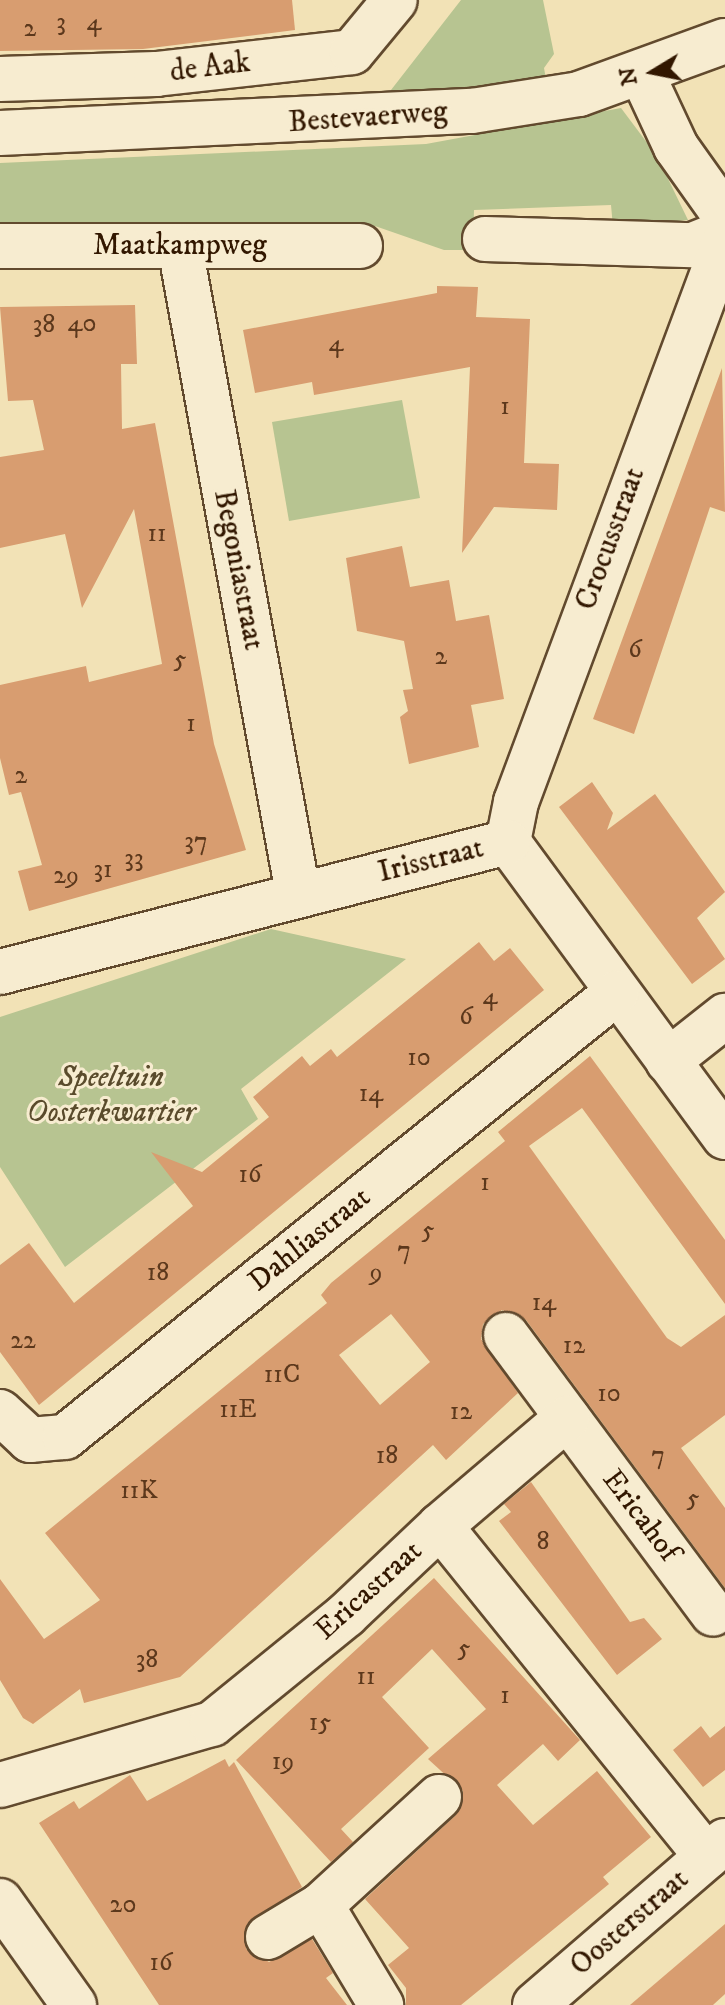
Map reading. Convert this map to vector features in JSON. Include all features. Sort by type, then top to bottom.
[{"type":"street","name":"de Aak","points":[[0,79],[156,74],[352,52],[395,0]]},
{"type":"street","name":"Bestevaerweg","points":[[0,133],[356,122],[563,98],[642,74],[725,41]]},
{"type":"street","points":[[642,74],[676,147],[725,216]]},
{"type":"street","points":[[485,239],[693,245],[725,232]]},
{"type":"street","name":"Crocusstraat","points":[[508,842],[534,751],[725,240]]},
{"type":"street","name":"Maatkampweg","points":[[0,246],[360,246]]},
{"type":"street","name":"Begoniastraat","points":[[180,247],[298,893]]},
{"type":"street","name":"Irisstraat","points":[[0,971],[508,842],[616,993],[725,1137]]},
{"type":"street","name":"Dahliastraat","points":[[0,1412],[30,1440],[65,1437],[616,993]]},
{"type":"street","points":[[668,1061],[725,1016]]},
{"type":"street","name":"Ericahof","points":[[506,1335],[713,1614]]},
{"type":"street","points":[[440,1526],[567,1418]]},
{"type":"street","name":"Ericastraat","points":[[0,1785],[212,1724],[346,1615],[440,1526],[716,1849]]},
{"type":"street","points":[[268,1937],[321,1905],[439,1797]]},
{"type":"street","name":"Oosterstraat","points":[[535,2005],[716,1849]]},
{"type":"street","points":[[321,1905],[381,2005]]},
{"type":"street","points":[[6,1919],[74,2005]]},
{"type":"green space","points":[[461,0],[543,0],[554,54],[544,68],[546,79],[384,99]]},
{"type":"green space","points":[[621,108],[657,156],[688,220],[613,227],[611,205],[474,210],[473,250],[444,250],[375,226],[0,232],[0,163],[426,144]]},
{"type":"green space","points":[[402,400],[420,498],[289,521],[272,422]]},
{"type":"green space","name":"Speeltuin Oosterkwartier","points":[[271,929],[406,959],[241,1089],[258,1119],[65,1267],[0,1167],[0,1017]]},
{"type":"building","points":[[0,0],[292,0],[295,30],[143,49],[0,51]]},
{"type":"building","points":[[437,286],[478,287],[476,317],[530,319],[524,463],[559,464],[557,510],[494,507],[462,553],[470,367],[314,395],[312,382],[255,393],[243,330],[437,293]]},
{"type":"building","points":[[135,305],[137,364],[121,364],[122,429],[155,423],[214,744],[246,850],[29,911],[18,871],[42,865],[21,792],[9,795],[0,758],[0,685],[86,666],[89,682],[162,664],[134,509],[82,608],[65,534],[0,548],[0,457],[44,450],[33,400],[8,401],[0,307]]},
{"type":"building","points":[[722,368],[725,512],[710,507],[634,734],[593,719]]},
{"type":"building","points":[[402,546],[410,587],[449,580],[456,621],[489,615],[504,699],[471,705],[479,747],[409,764],[400,717],[408,711],[403,690],[413,689],[404,641],[357,631],[346,558]]},
{"type":"building","points":[[592,782],[613,813],[607,830],[655,794],[725,892],[697,918],[725,959],[692,984],[559,807]]},
{"type":"building","points":[[479,942],[494,961],[510,948],[544,990],[39,1405],[0,1352],[0,1265],[29,1243],[74,1303],[193,1206],[151,1152],[202,1172],[269,1117],[253,1097],[302,1056],[310,1066],[331,1049],[337,1057]]},
{"type":"building","points":[[590,1056],[725,1240],[725,1304],[582,1108],[529,1146],[667,1338],[681,1347],[725,1315],[725,1415],[681,1448],[725,1508],[725,1588],[526,1320],[502,1310],[483,1324],[481,1339],[518,1393],[446,1460],[433,1445],[180,1677],[84,1703],[80,1689],[33,1724],[23,1718],[0,1680],[0,1579],[44,1639],[100,1600],[45,1533],[327,1303],[321,1295],[331,1283],[505,1141],[498,1132]],"holes":[[[391,1314],[430,1362],[380,1405],[339,1355]]]},
{"type":"building","points":[[531,1482],[630,1622],[644,1618],[662,1639],[617,1675],[499,1521],[511,1512],[504,1504]]},
{"type":"building","points":[[434,1578],[580,1740],[558,1761],[543,1744],[497,1785],[533,1825],[597,1771],[651,1837],[603,1877],[609,1884],[461,2005],[406,2005],[406,1988],[388,1965],[409,1948],[365,1899],[456,1815],[463,1791],[428,1759],[486,1709],[432,1649],[382,1697],[429,1748],[341,1829],[353,1842],[331,1862],[236,1760]]},
{"type":"building","points":[[701,1726],[710,1738],[725,1726],[725,1770],[703,1787],[673,1750]]},
{"type":"building","points":[[225,1759],[229,1767],[234,1762],[302,1887],[247,1924],[246,1949],[269,1962],[312,1939],[333,1973],[326,1978],[347,2005],[159,2005],[39,1823],[74,1801],[79,1809],[130,1775],[147,1801]]},
{"type":"building","points":[[725,1924],[725,1994],[713,2005],[630,2005]]}]
